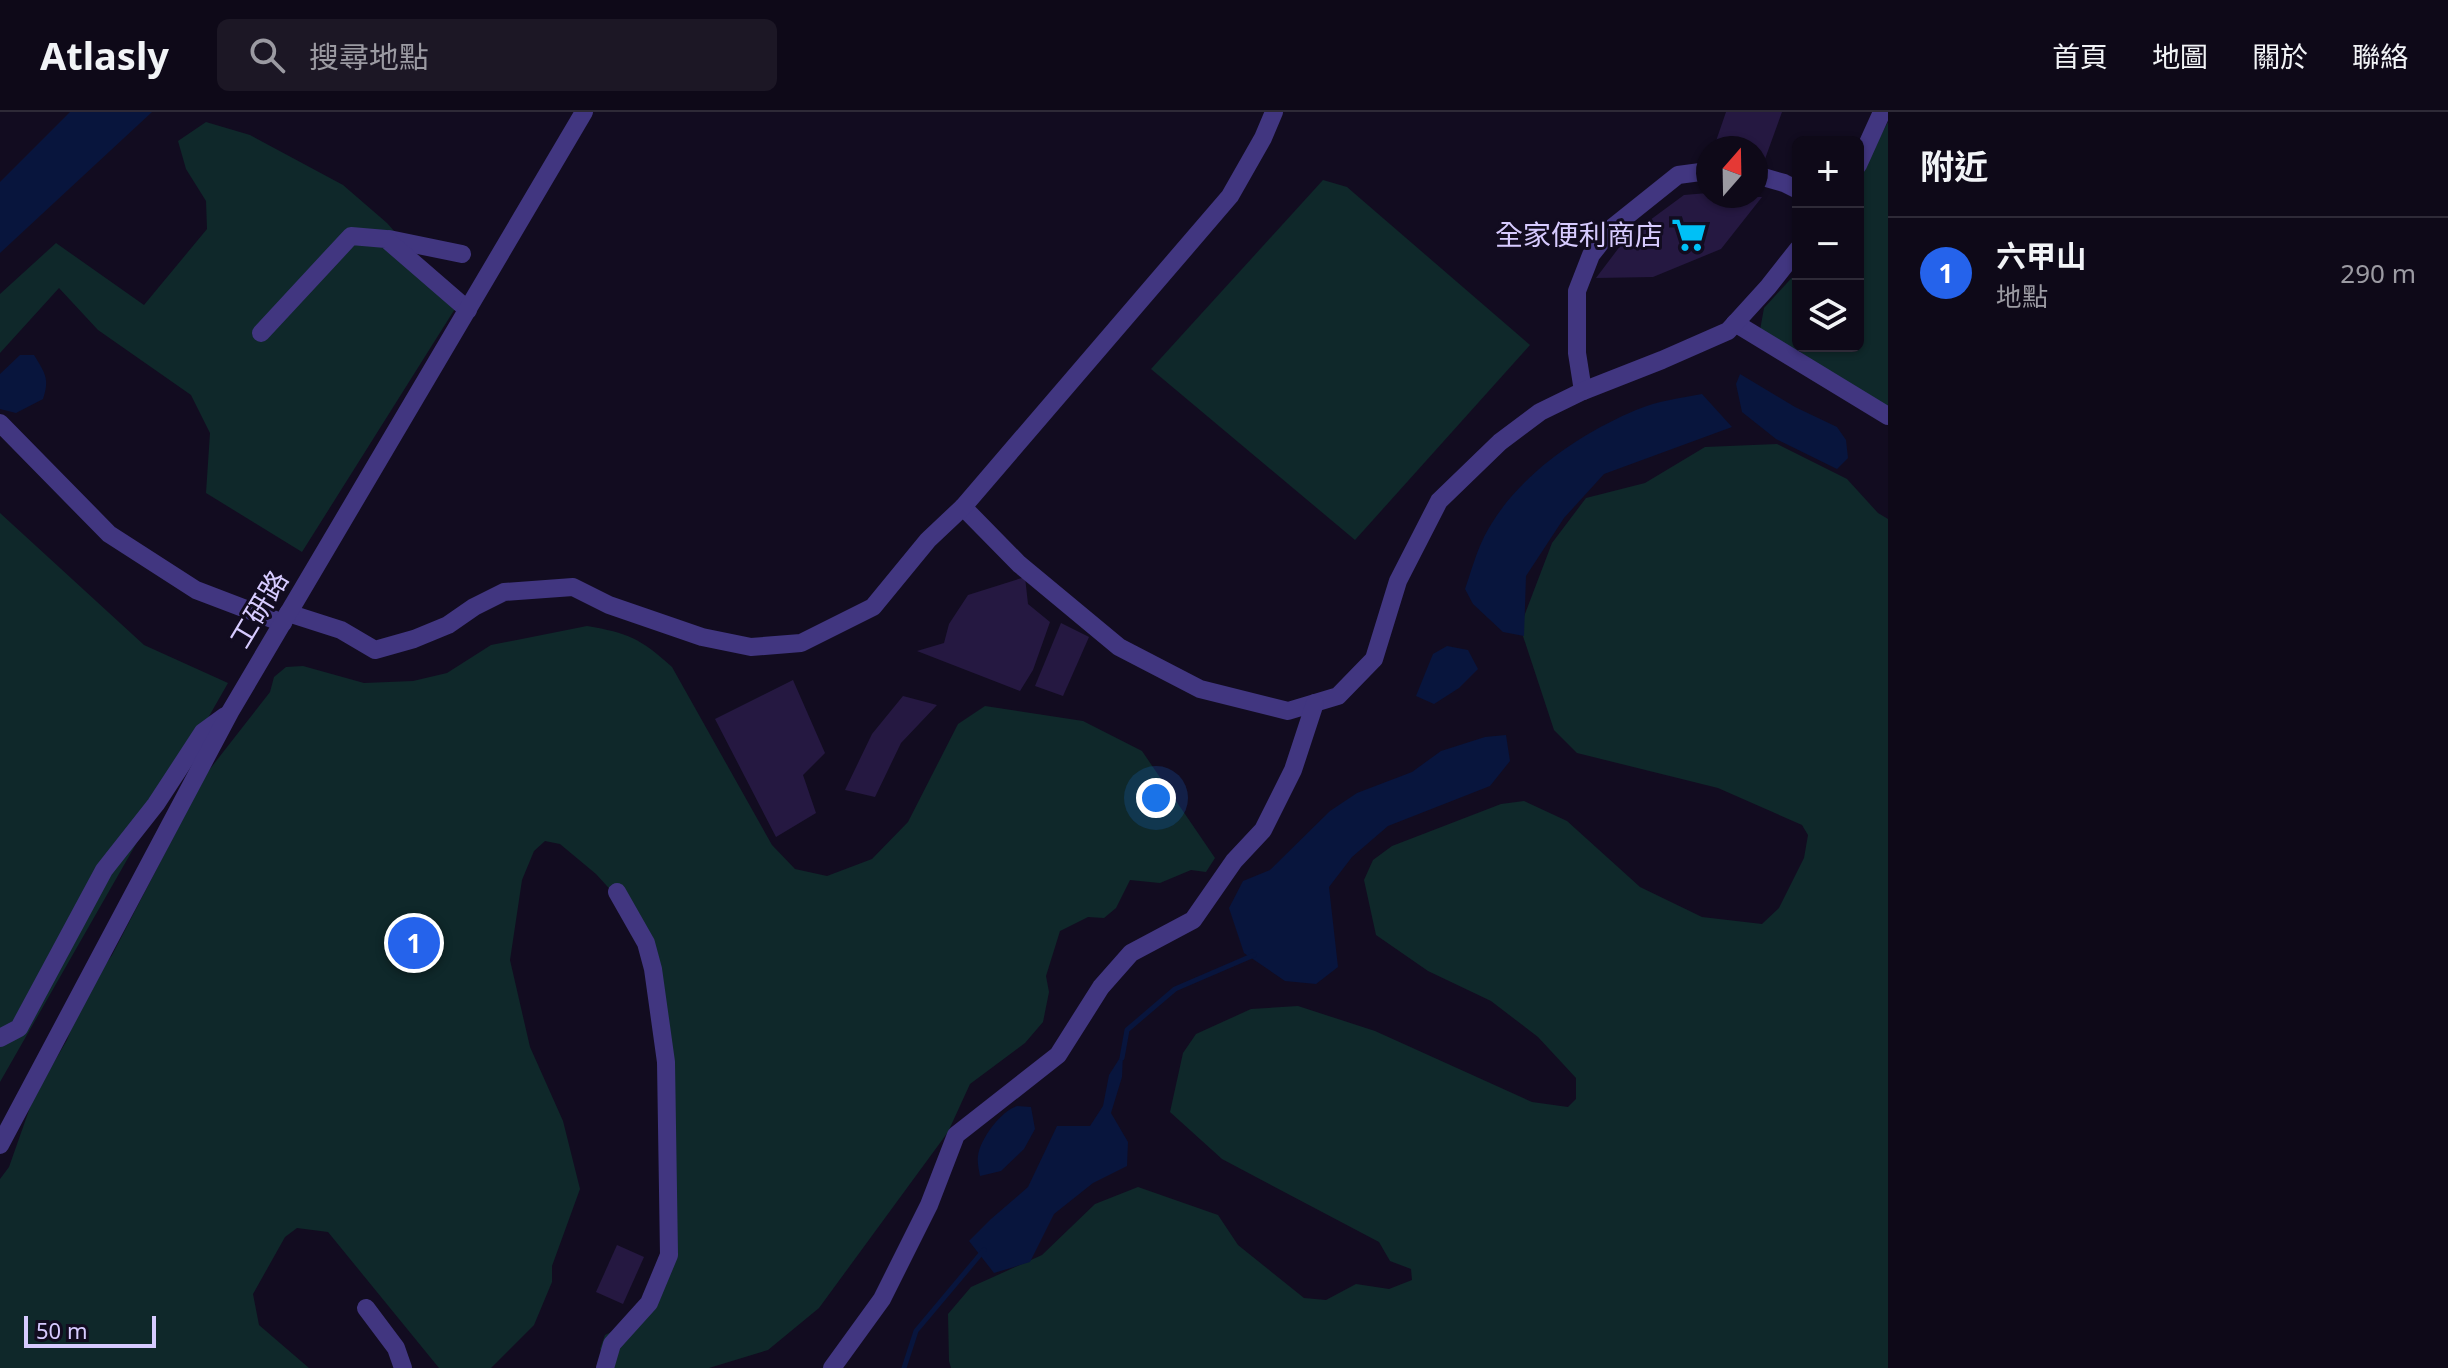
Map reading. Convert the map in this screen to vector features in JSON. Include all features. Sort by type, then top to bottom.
[{"type":"street","name":"工研路","points":[[0,1145],[230,712],[584,112]]},
{"type":"street","points":[[0,423],[109,534],[196,590],[285,618],[341,630],[375,650],[448,625],[504,592],[573,587],[609,605],[702,637],[751,647],[801,643],[873,607],[928,540],[963,507],[1230,196],[1274,112]]},
{"type":"street","points":[[1864,152],[1882,112]]},
{"type":"street","points":[[1583,391],[1577,353],[1577,291],[1591,255],[1613,227],[1678,175],[1696,173]]},
{"type":"street","points":[[1768,178],[1792,187]]},
{"type":"street","points":[[261,333],[351,236],[386,239],[462,254]]},
{"type":"street","points":[[386,239],[468,310]]},
{"type":"street","points":[[963,507],[1019,564],[1119,647],[1200,689],[1288,711],[1315,703],[1338,696],[1374,659],[1398,581],[1439,501],[1500,442],[1540,412],[1583,391],[1728,331],[1792,257]]},
{"type":"street","points":[[1735,323],[1888,416]]},
{"type":"street","points":[[832,1368],[882,1299],[929,1205],[956,1135],[1058,1055],[1101,987],[1131,953],[1193,920],[1234,861],[1263,830],[1293,770],[1315,703]]},
{"type":"street","points":[[0,1038],[19,1028],[104,870],[156,804],[203,732],[230,712]]},
{"type":"street","points":[[605,1368],[612,1344],[649,1303],[669,1255],[666,1062],[653,969],[646,943],[617,892]]},
{"type":"street","points":[[366,1308],[396,1348],[403,1368]]},
{"type":"green space","points":[[206,122],[250,135],[343,185],[387,223],[458,304],[302,552],[206,493],[210,433],[191,395],[98,330],[59,288],[0,353],[0,294],[56,243],[144,305],[207,229],[206,201],[186,169],[178,141]]},
{"type":"green space","points":[[1888,122],[1888,425],[1760,330],[1764,308],[1792,278],[1792,352],[1864,352],[1864,166]]},
{"type":"green space","points":[[1323,180],[1347,187],[1530,345],[1355,540],[1151,369]]},
{"type":"green space","points":[[1777,444],[1847,479],[1878,513],[1888,519],[1888,1368],[951,1368],[948,1314],[971,1287],[1042,1255],[1095,1204],[1138,1187],[1218,1215],[1238,1245],[1304,1298],[1326,1300],[1356,1284],[1389,1289],[1412,1280],[1411,1269],[1390,1261],[1379,1242],[1222,1159],[1170,1112],[1183,1053],[1196,1034],[1251,1009],[1298,1006],[1375,1031],[1532,1102],[1568,1107],[1576,1099],[1576,1078],[1538,1037],[1491,1001],[1428,971],[1376,935],[1364,880],[1373,860],[1392,846],[1501,804],[1524,801],[1567,821],[1640,887],[1702,917],[1762,924],[1779,908],[1804,858],[1808,835],[1802,825],[1718,788],[1577,753],[1554,730],[1520,627],[1552,543],[1586,498],[1645,483],[1705,447]]},
{"type":"green space","points":[[0,513],[144,645],[228,683],[0,1082]]},
{"type":"green space","points":[[587,626],[633,638],[672,667],[772,845],[795,869],[827,876],[872,859],[908,822],[958,724],[985,706],[1083,721],[1142,751],[1215,858],[1206,872],[1191,870],[1160,883],[1130,880],[1116,908],[1104,918],[1088,917],[1060,931],[1046,976],[1049,992],[1043,1022],[1025,1043],[970,1084],[948,1132],[819,1308],[768,1350],[709,1368],[610,1368],[600,1349],[605,1335],[648,1314],[660,1285],[665,1067],[647,957],[617,897],[596,874],[560,844],[545,841],[534,851],[522,880],[510,960],[530,1047],[563,1121],[580,1189],[552,1266],[552,1282],[534,1325],[491,1368],[439,1368],[328,1232],[297,1228],[285,1237],[253,1294],[259,1325],[309,1368],[0,1368],[0,1179],[9,1167],[34,1096],[67,1040],[84,995],[112,955],[206,774],[270,692],[274,677],[286,667],[303,666],[364,683],[413,681],[447,673],[491,645]]},
{"type":"water","points":[[70,112],[152,112],[0,253],[0,182]]},
{"type":"water","points":[[20,355],[34,355],[44,372],[46,386],[43,399],[16,413],[0,409],[0,374]]},
{"type":"water","points":[[1740,374],[1795,407],[1837,427],[1846,440],[1848,458],[1837,469],[1776,439],[1742,412],[1736,384]]},
{"type":"water","points":[[1702,394],[1732,427],[1604,474],[1564,518],[1526,576],[1524,636],[1503,632],[1473,604],[1465,589],[1481,543],[1497,516],[1530,477],[1570,446],[1614,420],[1652,404]]},
{"type":"water","points":[[1447,646],[1468,650],[1478,669],[1459,688],[1434,704],[1416,696],[1433,654]]},
{"type":"water","points":[[1506,735],[1510,761],[1490,786],[1388,826],[1352,857],[1329,887],[1338,967],[1316,984],[1285,981],[1244,953],[1229,908],[1243,881],[1270,870],[1330,811],[1357,793],[1412,772],[1441,751],[1485,737]]},
{"type":"water","points":[[1123,1053],[1122,1077],[1111,1113],[1128,1142],[1127,1166],[1093,1183],[1054,1214],[1030,1262],[994,1273],[969,1241],[1028,1187],[1057,1126],[1090,1126],[1103,1106],[1109,1075]]},
{"type":"water","points":[[1017,1106],[1031,1107],[1035,1129],[1024,1149],[1001,1171],[980,1176],[978,1158],[987,1134],[998,1120]]},
{"type":"building","points":[[1726,112],[1782,112],[1768,151],[1768,136],[1718,136]]},
{"type":"building","points":[[1696,194],[1696,208],[1753,208],[1721,249],[1653,277],[1596,278],[1627,237],[1684,195]]},
{"type":"building","points":[[1025,577],[1028,604],[1050,622],[1033,670],[1020,691],[917,651],[944,643],[949,624],[968,595]]},
{"type":"building","points":[[1061,623],[1089,637],[1063,696],[1035,686]]},
{"type":"building","points":[[793,680],[825,753],[803,775],[816,813],[776,837],[715,719]]},
{"type":"building","points":[[903,696],[937,705],[901,743],[875,797],[845,790],[872,734]]},
{"type":"building","points":[[617,1245],[644,1257],[623,1304],[596,1292]]},
{"type":"waterway","points":[[1122,1058],[1127,1030],[1175,989],[1254,955]]},
{"type":"waterway","points":[[904,1368],[916,1331],[984,1250]]},
{"type":"place","name":"全家便利商店","points":[[1689,235]]},
{"type":"place","name":"六甲山","points":[[414,943]]}]
